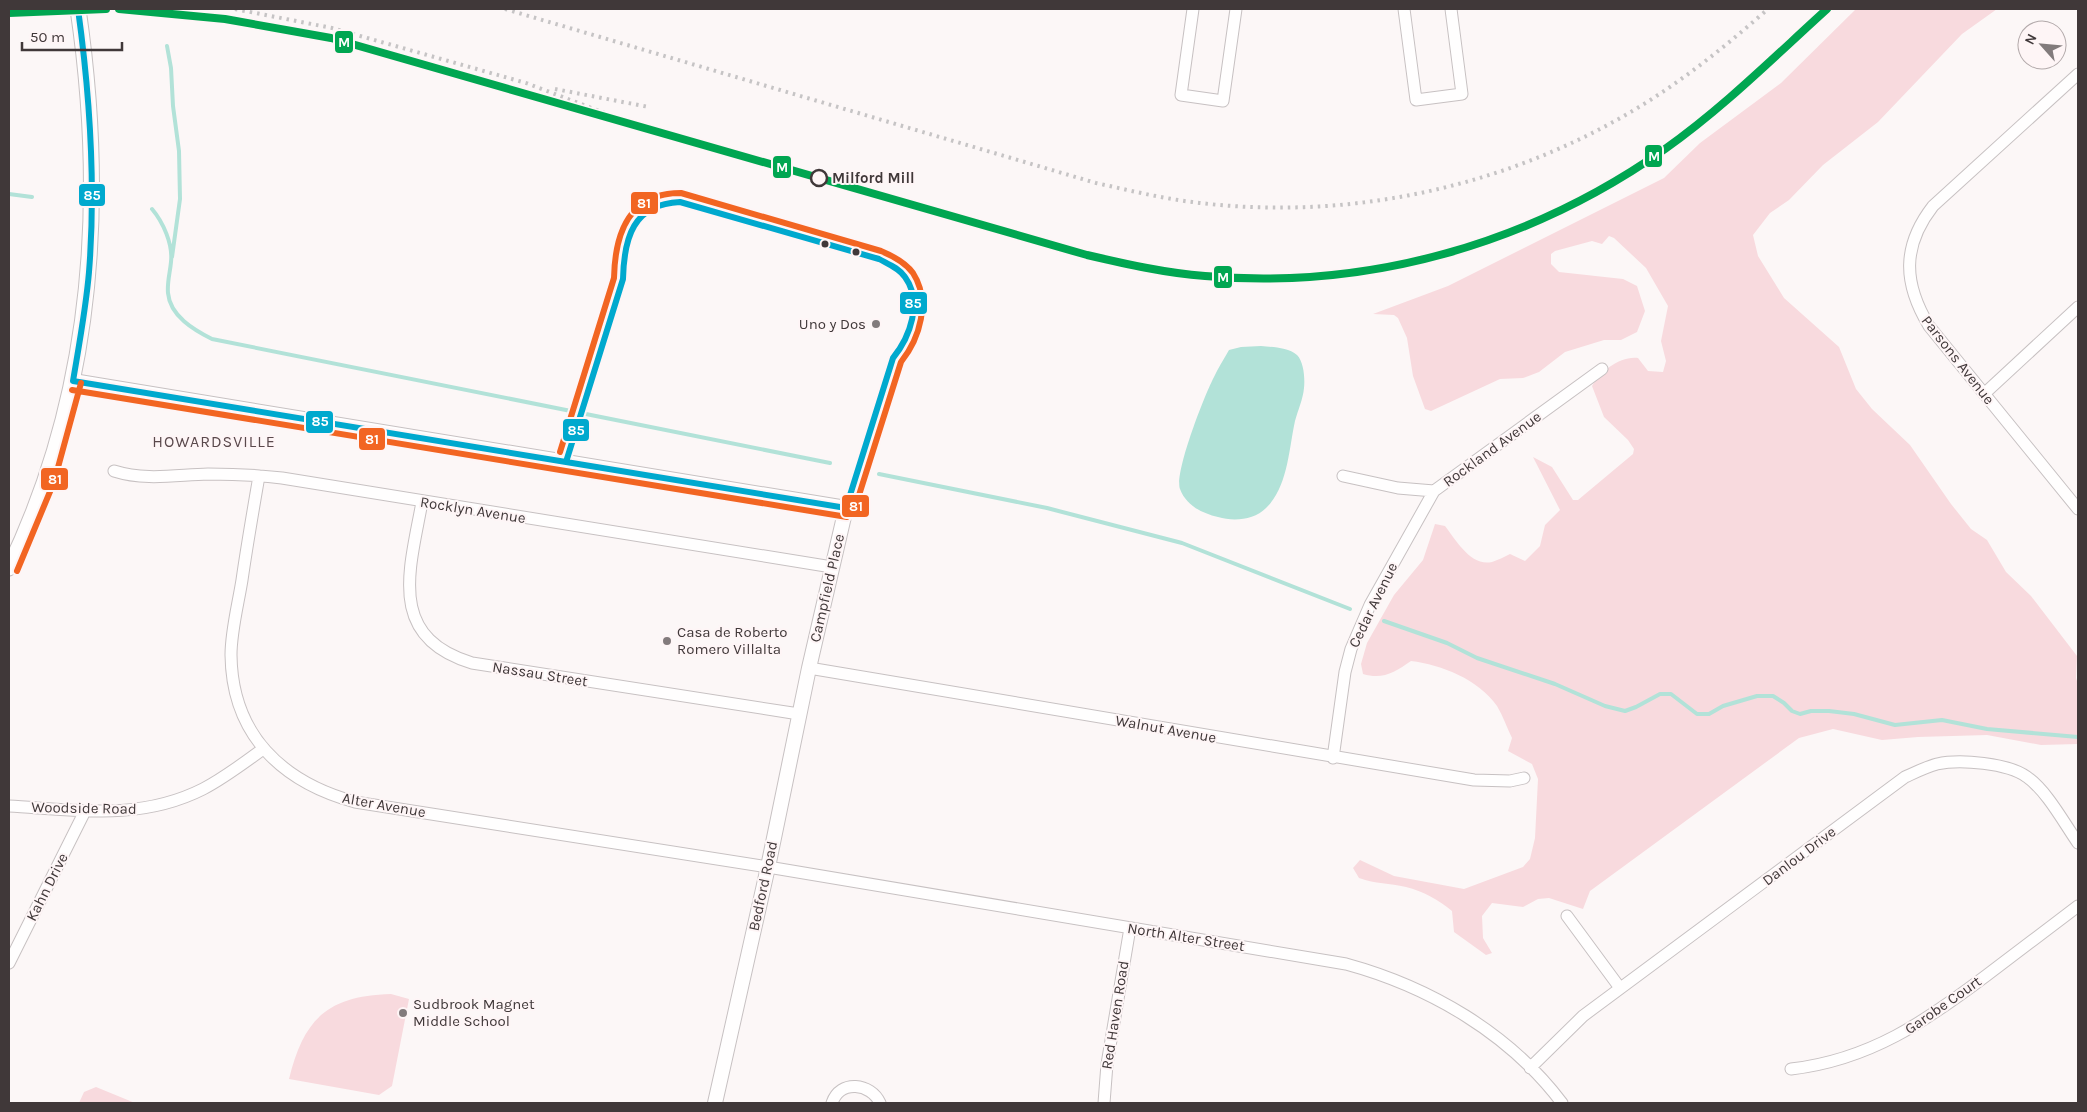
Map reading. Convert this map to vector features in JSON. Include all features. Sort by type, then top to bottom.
[{"type":"main road","points":[[9,568],[14,545],[46,480],[73,381],[84,321],[92,233],[92,182],[85,55],[78,9]]},
{"type":"street","points":[[1193,9],[1181,95],[1223,101],[1236,9]]},
{"type":"street","points":[[1404,9],[1416,100],[1462,94],[1451,9]]},
{"type":"street","name":"Parsons Avenue","points":[[2078,74],[1934,206],[1923,219],[1914,237],[1909,257],[1909,276],[1912,294],[1918,309],[1929,326],[2078,509]]},
{"type":"street","points":[[1984,394],[2078,306]]},
{"type":"street","name":"Rockland Avenue","points":[[1343,476],[1398,488],[1434,491],[1602,369]]},
{"type":"street","name":"Campfield Place","points":[[73,381],[846,508],[808,668]]},
{"type":"street","name":"Rocklyn Avenue","points":[[114,471],[128,476],[153,478],[206,474],[259,476],[305,481],[422,502],[832,568]]},
{"type":"street","name":"Alter Avenue","points":[[259,476],[231,654],[233,680],[239,705],[249,728],[263,749],[289,773],[329,795],[355,802],[768,867]]},
{"type":"street","name":"Cedar Avenue","points":[[1333,758],[1345,672],[1353,642],[1370,605],[1434,491]]},
{"type":"street","name":"Nassau Street","points":[[422,502],[410,566],[408,585],[410,603],[415,618],[424,634],[445,652],[472,663],[799,714]]},
{"type":"street","name":"Walnut Avenue","points":[[808,668],[1333,758],[1474,780],[1510,782],[1524,778]]},
{"type":"street","name":"Bedford Road","points":[[715,1103],[768,867],[808,668]]},
{"type":"street","name":"Woodside Road","points":[[9,806],[128,812],[154,808],[204,789],[263,749]]},
{"type":"street","name":"Danlou Drive","points":[[1530,1068],[1583,1016],[1905,778],[1922,769],[1938,764],[1957,762],[2012,769],[2026,776],[2036,786],[2078,843]]},
{"type":"street","name":"Kahn Drive","points":[[9,964],[85,811]]},
{"type":"street","name":"North Alter Street","points":[[768,867],[1309,957],[1380,973],[1420,990],[1475,1022],[1505,1044],[1562,1103]]},
{"type":"street","name":"Garobe Court","points":[[1791,1069],[1815,1067],[1842,1060],[1882,1044],[1910,1030],[1939,1011],[2078,906]]},
{"type":"street","points":[[1567,916],[1620,988]]},
{"type":"street","name":"Red Haven Road","points":[[1104,1103],[1107,1064],[1130,928]]},
{"type":"street","points":[[832,1103],[840,1091],[848,1087],[859,1086],[874,1094],[880,1103]]},
{"type":"shaded area","points":[[1856,9],[1997,9],[1962,34],[1878,122],[1823,165],[1789,200],[1770,213],[1753,235],[1758,256],[1784,298],[1839,347],[1856,389],[1872,409],[1910,445],[1951,504],[1971,529],[1987,540],[2006,572],[2031,596],[2077,656],[2078,744],[2041,745],[1987,735],[1882,740],[1833,729],[1799,738],[1590,891],[1583,909],[1549,898],[1538,899],[1523,907],[1492,903],[1482,916],[1483,938],[1492,953],[1486,955],[1454,932],[1452,911],[1442,903],[1425,893],[1412,889],[1359,878],[1353,868],[1360,860],[1394,876],[1464,889],[1523,867],[1530,859],[1535,838],[1538,779],[1532,764],[1508,751],[1512,738],[1497,706],[1489,696],[1470,681],[1447,670],[1411,661],[1394,672],[1377,676],[1363,674],[1361,664],[1367,643],[1394,595],[1423,560],[1435,524],[1445,526],[1459,545],[1477,560],[1492,562],[1510,554],[1525,561],[1540,546],[1545,525],[1560,510],[1533,457],[1552,467],[1573,500],[1578,500],[1633,454],[1634,449],[1628,440],[1604,417],[1592,386],[1606,370],[1624,359],[1638,358],[1648,371],[1663,372],[1666,361],[1661,341],[1668,306],[1646,268],[1614,238],[1609,236],[1602,244],[1592,241],[1555,251],[1551,254],[1551,264],[1559,272],[1623,279],[1637,286],[1645,311],[1637,332],[1621,340],[1604,340],[1565,352],[1539,372],[1523,378],[1500,379],[1431,411],[1425,409],[1413,376],[1407,338],[1398,318],[1394,315],[1373,314],[1448,286],[1664,178],[1700,143],[1781,83]]},
{"type":"shaded area","points":[[1261,346],[1285,349],[1297,355],[1304,371],[1303,396],[1295,421],[1284,478],[1274,498],[1257,515],[1244,519],[1224,519],[1200,511],[1190,504],[1180,489],[1179,480],[1191,433],[1204,399],[1229,350]]},
{"type":"shaded area","points":[[391,994],[409,999],[392,1086],[379,1095],[289,1079],[302,1040],[322,1014],[335,1006],[351,1000]]},
{"type":"shaded area","points":[[96,1087],[135,1103],[79,1103],[84,1092]]},
{"type":"waterway","points":[[167,46],[179,151],[180,199],[172,257]]},
{"type":"waterway","points":[[9,194],[32,197]]},
{"type":"waterway","points":[[152,209],[160,220],[169,241],[171,262],[168,293],[173,309],[184,321],[212,339],[830,463]]},
{"type":"waterway","points":[[879,474],[1047,508],[1182,543],[1350,609]]},
{"type":"waterway","points":[[1384,621],[1447,643],[1477,658],[1555,684],[1605,706],[1625,711],[1660,694],[1671,694],[1697,714],[1709,714],[1723,706],[1757,696],[1773,696],[1792,711],[1800,714],[1811,711],[1829,711],[1854,714],[1895,725],[1942,720],[1987,729],[2078,737]]},
{"type":"railway","points":[[235,9],[332,28],[526,83],[644,128]]},
{"type":"railway","points":[[505,9],[1096,183],[1192,202],[1250,207],[1308,207],[1366,202],[1423,192],[1480,178],[1535,159],[1588,135],[1639,107],[1705,61],[1768,9]]},
{"type":"railway","points":[[555,89],[649,107]]},
{"type":"transit line","name":"85","points":[[73,381],[88,286],[92,206],[89,107],[78,9]]},
{"type":"transit line","name":"M","points":[[9,13],[106,9]]},
{"type":"transit line","name":"M","points":[[119,9],[225,19],[331,38],[1087,255],[1175,273],[1266,278],[1327,275],[1387,267],[1446,253],[1503,235],[1559,211],[1613,182],[1665,149],[1748,82],[1827,9]]},
{"type":"transit line","name":"81","points":[[72,390],[847,517],[854,511],[901,362],[918,331],[921,319],[921,295],[913,273],[903,263],[881,251],[681,193],[663,195],[649,200],[637,208],[628,218],[622,231],[615,261],[614,278],[560,452]]},
{"type":"transit line","name":"85","points":[[680,202],[879,259],[893,266],[905,277],[913,297],[912,319],[905,340],[893,358],[846,508],[566,462],[623,279],[629,237],[634,226],[651,209],[664,204],[680,202]]},
{"type":"transit line","name":"85","points":[[73,381],[566,462]]},
{"type":"transit line","name":"81","points":[[17,571],[54,482],[81,383]]},
{"type":"place","name":"Milford Mill","points":[[819,178]]},
{"type":"place","name":"Uno y Dos","points":[[876,324]]},
{"type":"place","name":"Casa de Roberto Romero Villalta","points":[[667,641]]},
{"type":"place","name":"Sudbrook Magnet Middle School","points":[[403,1013]]},
{"type":"district","name":"HOWARDSVILLE","points":[[214,441]]}]
